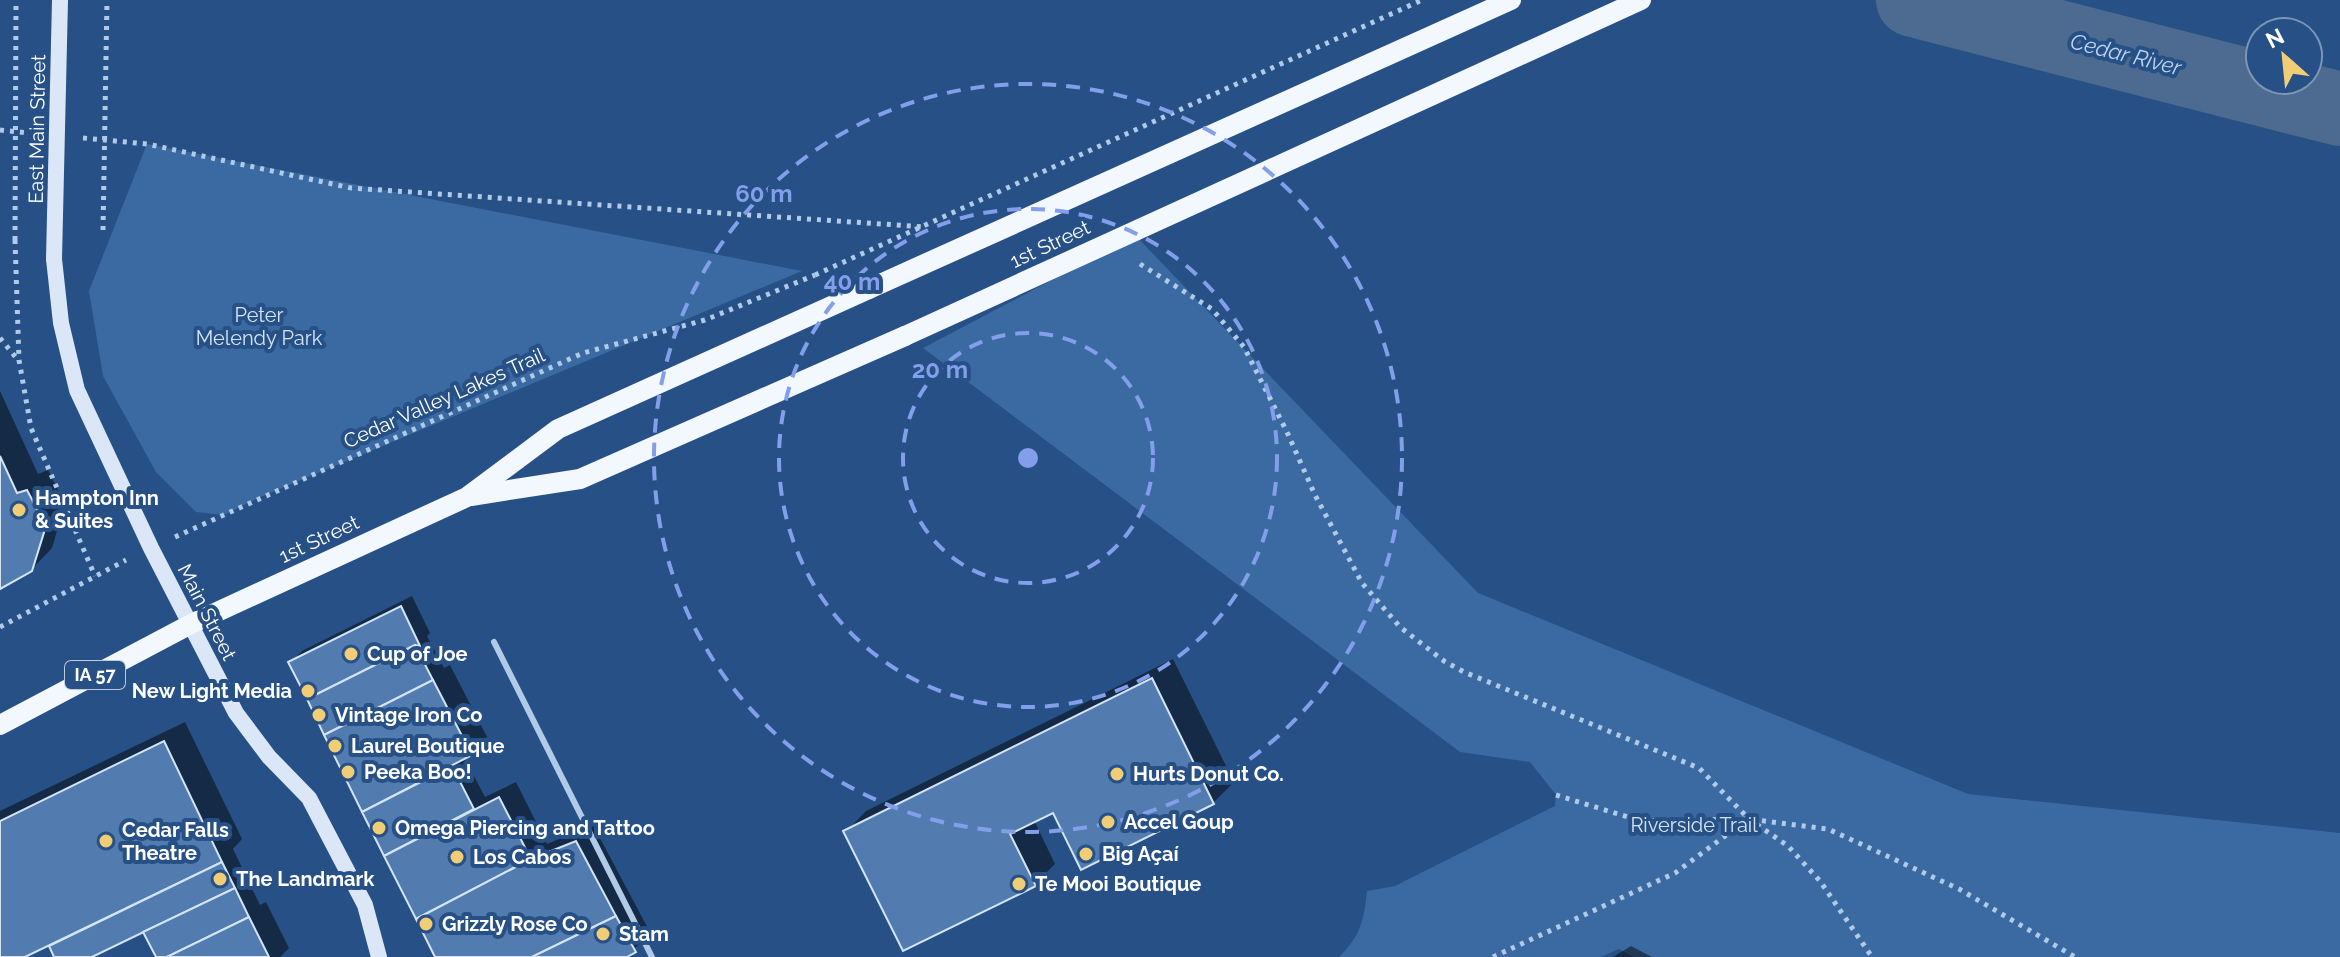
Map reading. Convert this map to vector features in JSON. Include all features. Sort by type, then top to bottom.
[{"type":"main road","name":"East Main Street","points":[[54,259],[60,0]]},
{"type":"main road","name":"1st Street","points":[[191,624],[467,497],[558,429],[1511,0]]},
{"type":"main road","name":"1st Street","points":[[467,497],[580,479],[905,336],[1641,0]]},
{"type":"main road","name":"Main Street","points":[[54,259],[61,323],[77,390],[151,548],[236,713],[269,757],[309,798],[365,905],[379,957]]},
{"type":"main road","name":"IA 57","points":[[0,725],[191,624]]},
{"type":"lane","points":[[494,642],[652,957]]},
{"type":"path","points":[[16,0],[15,240],[19,360],[31,428],[95,576]]},
{"type":"path","points":[[103,230],[107,0]]},
{"type":"path","name":"Cedar Valley Lakes Trail","points":[[0,627],[151,548],[583,353],[705,320],[815,275],[1422,0]]},
{"type":"path","points":[[0,338],[19,360]]},
{"type":"path","points":[[1556,795],[1641,821],[1749,819],[1828,829],[1959,889],[2075,957]]},
{"type":"path","points":[[1493,957],[1675,873],[1749,819]]},
{"type":"path","points":[[1749,819],[1788,846],[1820,881],[1872,957]]},
{"type":"green space","name":"Peter Melendy Park","points":[[147,144],[802,271],[258,498],[224,515],[196,512],[156,472],[103,376],[89,291]]},
{"type":"green space","name":"Riverside Trail","points":[[1136,236],[1478,593],[1968,794],[2340,833],[2340,957],[1633,957],[1619,949],[1601,957],[1339,957],[1360,927],[1367,891],[1395,886],[1555,806],[1556,795],[1530,762],[1460,752],[923,348]]},
{"type":"building","name":"Hampton Inn & Suites","points":[[0,456],[17,493],[27,490],[46,526],[32,571],[0,589]]},
{"type":"building","name":"Cup of Joe","points":[[401,606],[420,646],[415,645],[307,699],[288,662]]},
{"type":"building","points":[[415,645],[433,680],[324,735],[307,699]]},
{"type":"building","points":[[1152,678],[1214,804],[1081,870],[1053,813],[1010,834],[1036,886],[903,951],[843,831]]},
{"type":"building","points":[[433,680],[472,755],[362,812],[324,735]]},
{"type":"building","name":"Cedar Falls Theatre","points":[[164,741],[222,862],[25,957],[0,957],[0,821]]},
{"type":"building","points":[[452,766],[474,809],[384,856],[362,812]]},
{"type":"building","name":"Los Cabos","points":[[499,797],[531,859],[416,919],[384,856]]},
{"type":"building","points":[[576,841],[616,916],[532,957],[435,957],[416,919],[531,859]]},
{"type":"building","points":[[222,862],[235,888],[92,957],[54,957],[49,946]]},
{"type":"building","points":[[235,888],[249,917],[167,957],[156,957],[143,932]]},
{"type":"building","name":"Stam","points":[[616,916],[636,952],[627,957],[532,957]]},
{"type":"building","points":[[249,917],[269,957],[167,957]]},
{"type":"waterway","name":"Cedar River","points":[[1913,0],[2340,109]]},
{"type":"place","name":"Hampton Inn & Suites","points":[[19,510]]},
{"type":"place","name":"Cup of Joe","points":[[351,654]]},
{"type":"place","name":"New Light Media","points":[[308,691]]},
{"type":"place","name":"Vintage Iron Co","points":[[319,715]]},
{"type":"place","name":"Laurel Boutique","points":[[335,746]]},
{"type":"place","name":"Peeka Boo!","points":[[348,772]]},
{"type":"place","name":"Hurts Donut Co.","points":[[1117,774]]},
{"type":"place","name":"Accel Goup","points":[[1108,822]]},
{"type":"place","name":"Omega Piercing and Tattoo","points":[[379,828]]},
{"type":"place","name":"Cedar Falls Theatre","points":[[106,841]]},
{"type":"place","name":"Big Açaí","points":[[1086,854]]},
{"type":"place","name":"Los Cabos","points":[[457,857]]},
{"type":"place","name":"The Landmark","points":[[220,879]]},
{"type":"place","name":"Te Mooi Boutique","points":[[1019,884]]},
{"type":"place","name":"Grizzly Rose Co","points":[[426,924]]},
{"type":"place","name":"Stam","points":[[603,934]]}]
